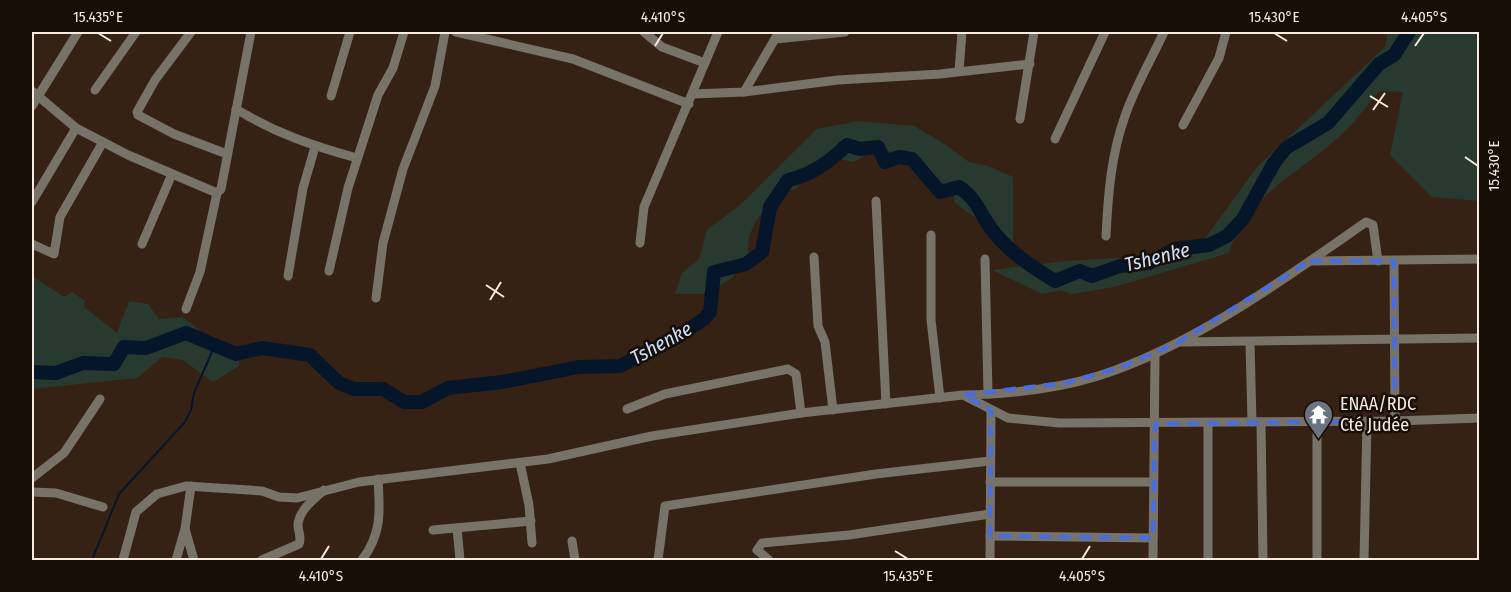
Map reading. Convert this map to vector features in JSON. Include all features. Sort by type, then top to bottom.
[{"type":"street","points":[[32,106],[35,94],[78,32]]},
{"type":"street","points":[[95,90],[136,32]]},
{"type":"street","points":[[191,32],[154,80],[137,112],[138,115],[174,134],[227,154]]},
{"type":"street","points":[[186,309],[198,279],[217,193],[221,189],[251,32]]},
{"type":"street","points":[[331,96],[350,32]]},
{"type":"street","points":[[329,271],[338,225],[357,158],[378,95],[393,68],[404,32]]},
{"type":"street","points":[[376,298],[383,243],[403,169],[435,86],[445,32]]},
{"type":"street","points":[[456,32],[573,58],[689,104]]},
{"type":"street","points":[[644,32],[662,47],[705,63]]},
{"type":"street","points":[[640,243],[644,207],[718,32]]},
{"type":"street","points":[[744,92],[777,35],[845,32]]},
{"type":"street","points":[[958,70],[962,32]]},
{"type":"street","points":[[1020,119],[1034,32]]},
{"type":"street","points":[[1055,139],[1106,32]]},
{"type":"street","points":[[1106,236],[1108,190],[1119,134],[1134,92],[1164,32]]},
{"type":"street","points":[[1183,125],[1216,64],[1226,32]]},
{"type":"street","points":[[693,94],[744,92],[838,80],[1030,64]]},
{"type":"street","points":[[35,94],[76,128],[217,193]]},
{"type":"street","points":[[236,109],[264,126],[315,147],[357,158]]},
{"type":"street","points":[[32,202],[76,128]]},
{"type":"street","points":[[32,244],[54,254],[60,217],[103,142]]},
{"type":"street","points":[[288,276],[303,188],[315,147]]},
{"type":"street","points":[[142,244],[172,174]]},
{"type":"street","points":[[876,201],[886,404]]},
{"type":"street","points":[[123,561],[136,513],[157,494],[191,486],[262,491],[279,497],[297,498],[326,489],[378,479],[548,459],[652,436],[801,413],[988,394],[1097,376],[1155,354],[1179,342],[1369,222],[1373,225],[1378,261]]},
{"type":"street","points":[[930,235],[931,320],[940,398]]},
{"type":"street","points":[[814,256],[818,326],[825,342],[833,410]]},
{"type":"street","points":[[985,259],[988,394]]},
{"type":"street","points":[[1310,261],[1479,259]]},
{"type":"street","points":[[1394,261],[1395,421]]},
{"type":"street","points":[[1179,342],[1250,343],[1479,338]]},
{"type":"street","points":[[1250,343],[1257,422],[1263,561]]},
{"type":"street","points":[[1152,561],[1155,354]]},
{"type":"street","points":[[627,409],[665,394],[788,369],[794,371],[797,377],[801,413]]},
{"type":"street","points":[[963,395],[991,410],[1015,419],[1048,422],[1155,424],[1367,422],[1479,418]]},
{"type":"street","points":[[32,478],[64,453],[100,399]]},
{"type":"street","points":[[990,561],[991,410]]},
{"type":"street","points":[[1317,422],[1317,561]]},
{"type":"street","points":[[1364,561],[1367,422]]},
{"type":"street","points":[[1208,423],[1208,561]]},
{"type":"street","points":[[658,561],[664,506],[876,474],[990,461]]},
{"type":"street","points":[[520,463],[531,521],[532,543]]},
{"type":"street","points":[[362,561],[373,545],[379,528],[378,479]]},
{"type":"street","points":[[990,482],[1153,482]]},
{"type":"street","points":[[176,561],[185,529],[191,486]]},
{"type":"street","points":[[262,561],[299,544],[301,539],[298,525],[302,514],[326,489]]},
{"type":"street","points":[[32,492],[56,493],[103,507]]},
{"type":"street","points":[[769,561],[757,550],[762,543],[849,536],[990,514]]},
{"type":"street","points":[[433,530],[531,521]]},
{"type":"street","points":[[457,528],[460,561]]},
{"type":"street","points":[[185,529],[194,561]]},
{"type":"street","points":[[990,536],[1153,538]]},
{"type":"street","points":[[572,541],[575,561]]},
{"type":"highlighted area","points":[[1310,261],[1394,261],[1395,421],[1155,424],[1153,538],[990,536],[991,410],[963,395],[1066,383],[1122,367],[1179,342]]},
{"type":"green space","points":[[1388,32],[1479,32],[1479,201],[1432,197],[1390,155],[1403,92],[1380,91],[1343,133],[1277,186],[1248,215],[1229,253],[1114,287],[1071,294],[1061,290],[1042,294],[992,270],[1065,261],[1175,255],[1201,244],[1257,167],[1385,47]]},
{"type":"green space","points":[[858,121],[914,126],[969,162],[988,166],[1013,177],[1013,248],[1002,247],[994,223],[971,215],[954,202],[953,188],[928,177],[920,163],[888,151],[870,153],[853,162],[835,158],[808,174],[796,189],[782,192],[757,219],[749,236],[747,260],[731,279],[703,294],[675,294],[682,273],[699,259],[707,230],[740,205],[817,129]]},
{"type":"green space","points":[[32,276],[64,297],[72,292],[85,301],[84,307],[117,333],[129,301],[148,304],[159,319],[183,317],[211,340],[239,349],[239,366],[213,382],[183,360],[162,357],[137,378],[32,389]]},
{"type":"waterway","name":"Tshenke","points":[[32,372],[56,373],[83,363],[114,364],[124,347],[146,348],[186,333],[236,354],[262,348],[310,355],[339,383],[354,389],[383,389],[404,402],[422,402],[448,388],[502,382],[579,367],[620,366],[674,339],[704,319],[710,312],[714,272],[746,264],[762,252],[770,207],[788,180],[820,167],[847,145],[860,149],[878,147],[885,162],[899,157],[912,159],[940,192],[959,187],[973,200],[990,227],[1012,251],[1055,281],[1080,271],[1092,276],[1120,266],[1149,263],[1175,249],[1209,245],[1227,236],[1243,219],[1274,163],[1286,148],[1328,123],[1379,64],[1394,55],[1409,32]]},
{"type":"waterway","points":[[92,560],[119,494],[185,422],[191,410],[194,393],[214,347]]},
{"type":"place","name":"ENAA/RDC Cté Judée","points":[[1319,440]]}]
